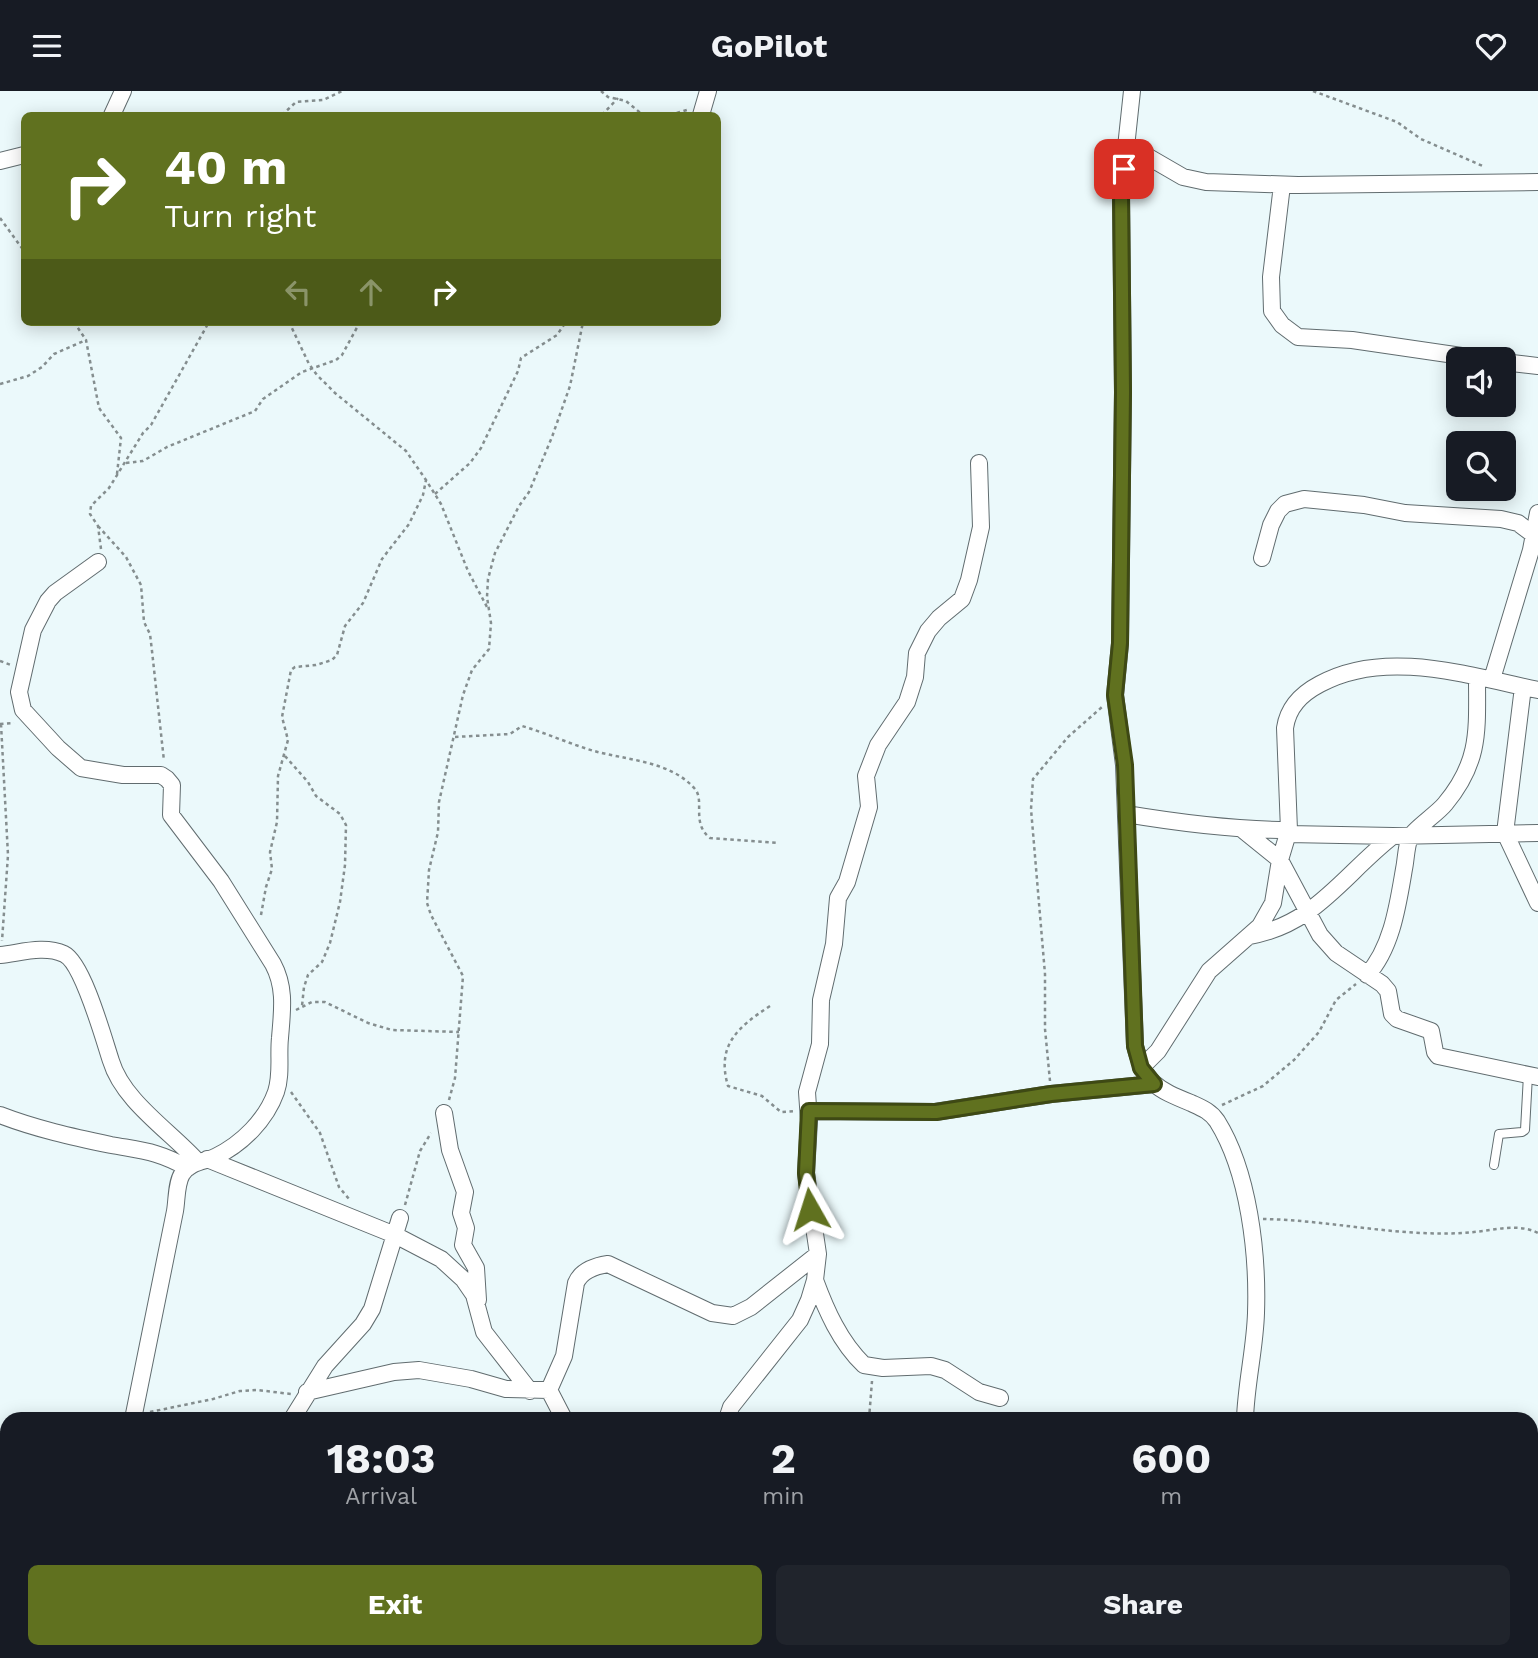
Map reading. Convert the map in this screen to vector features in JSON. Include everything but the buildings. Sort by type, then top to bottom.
[{"type":"street","points":[[114,112],[124,91]]},
{"type":"street","points":[[702,112],[708,91]]},
{"type":"street","points":[[1132,91],[1121,194],[1123,392],[1120,643],[1115,695],[1125,765],[1135,1046],[1141,1068],[1154,1084],[1172,1095],[1208,1110],[1217,1121],[1243,1189],[1249,1218],[1256,1314],[1246,1412]]},
{"type":"street","points":[[1126,143],[1183,177],[1231,184],[1538,182]]},
{"type":"street","points":[[0,161],[21,156]]},
{"type":"street","points":[[1282,185],[1271,277],[1272,311],[1282,325],[1298,337],[1366,342],[1446,354]]},
{"type":"street","points":[[1516,363],[1538,366]]},
{"type":"street","points":[[729,1412],[800,1320],[815,1280],[818,1254],[806,1173],[809,1111],[807,1092],[820,1044],[821,1000],[834,944],[838,898],[847,882],[869,807],[866,776],[878,745],[907,702],[915,677],[918,653],[929,631],[939,618],[962,599],[969,580],[981,527],[979,463]]},
{"type":"street","points":[[1262,558],[1271,525],[1278,511],[1285,504],[1304,499],[1364,505],[1405,513],[1501,519],[1518,523],[1534,535]]},
{"type":"street","points":[[1367,975],[1376,966],[1384,950],[1398,902],[1410,836],[1445,804],[1464,777],[1475,752],[1485,678],[1534,535],[1538,513]]},
{"type":"street","points":[[98,562],[55,593],[33,630],[19,692],[23,709],[58,748],[81,768],[123,775],[161,775],[167,779],[172,785],[171,815],[180,831],[221,881],[280,978],[280,1076],[270,1106],[248,1134],[182,1174],[134,1412]]},
{"type":"street","points":[[1141,1068],[1158,1051],[1209,971],[1260,926],[1273,903],[1280,860],[1289,832],[1285,728],[1287,716],[1292,705],[1310,689],[1338,674],[1371,667],[1430,669],[1531,688],[1505,832],[1538,903]]},
{"type":"street","points":[[1126,814],[1289,832],[1393,836],[1538,833]]},
{"type":"street","points":[[1243,829],[1280,860],[1306,913],[1336,953],[1382,984],[1388,991],[1392,1014],[1397,1019],[1431,1031],[1438,1056],[1533,1076]]},
{"type":"street","points":[[1247,936],[1288,926],[1320,905],[1368,856],[1393,836]]},
{"type":"street","points":[[1,955],[41,950],[64,954],[73,961],[98,1016],[116,1073],[137,1104],[178,1140],[198,1163]]},
{"type":"street","points":[[809,1111],[936,1112],[1051,1094],[1154,1084]]},
{"type":"street","points":[[444,1113],[450,1150],[465,1192],[461,1213],[466,1228],[463,1245],[476,1268],[478,1310]]},
{"type":"street","points":[[0,1115],[46,1130],[111,1145],[145,1149],[198,1163],[395,1235],[425,1249],[449,1265],[469,1287],[474,1295],[484,1332],[530,1391]]},
{"type":"street","points":[[296,1412],[325,1366],[363,1324],[376,1301],[400,1218]]},
{"type":"street","points":[[549,1390],[564,1356],[576,1283],[579,1276],[587,1271],[608,1264],[712,1313],[733,1315],[751,1307],[818,1254]]},
{"type":"street","points":[[815,1280],[827,1311],[861,1362],[874,1367],[931,1366],[946,1370],[979,1392],[1000,1398]]},
{"type":"street","points":[[307,1392],[394,1372],[419,1370],[506,1389],[549,1390]]},
{"type":"street","points":[[549,1390],[560,1412]]},
{"type":"lane","points":[[1494,1165],[1499,1134],[1525,1130],[1533,1076]]},
{"type":"path","points":[[285,112],[296,102],[323,100],[342,91]]},
{"type":"path","points":[[601,91],[640,112]]},
{"type":"path","points":[[1313,91],[1397,122],[1421,139],[1494,170]]},
{"type":"path","points":[[604,112],[618,98]]},
{"type":"path","points":[[0,218],[21,247]]},
{"type":"path","points":[[77,326],[86,340],[99,408],[121,438],[117,476]]},
{"type":"path","points":[[167,779],[150,634],[144,622],[141,585],[126,557],[90,514],[91,506],[102,496],[126,463],[178,380],[192,348],[206,326]]},
{"type":"path","points":[[291,326],[312,367],[334,393],[406,451],[441,504],[468,571],[488,609]]},
{"type":"path","points":[[126,463],[143,461],[167,447],[255,411],[270,394],[312,367],[336,360],[342,355],[358,326]]},
{"type":"path","points":[[435,494],[470,463],[481,448],[521,358],[557,335],[563,326]]},
{"type":"path","points":[[400,1218],[409,1197],[420,1151],[444,1113],[455,1078],[463,976],[431,915],[426,886],[438,832],[439,802],[463,695],[472,670],[489,649],[491,623],[488,579],[495,553],[533,485],[552,437],[569,386],[582,326]]},
{"type":"path","points":[[0,384],[28,376],[42,367],[54,354],[86,340]]},
{"type":"path","points":[[256,937],[265,887],[271,875],[278,776],[288,740],[282,717],[291,670],[295,667],[316,666],[332,660],[337,655],[345,626],[363,603],[382,559],[409,524],[423,495],[426,480]]},
{"type":"path","points":[[98,526],[101,549],[98,562]]},
{"type":"path","points":[[1051,1094],[1045,1028],[1045,974],[1031,809],[1033,779],[1068,737],[1115,695]]},
{"type":"path","points":[[1,724],[8,855],[1,955]]},
{"type":"path","points":[[455,737],[510,734],[522,726],[597,752],[653,765],[687,783],[696,791],[699,800],[698,816],[710,838],[778,843]]},
{"type":"path","points":[[285,756],[308,782],[316,796],[340,814],[346,825],[345,865],[340,902],[330,943],[322,962],[308,975],[302,1006]]},
{"type":"path","points":[[1208,1110],[1263,1086],[1294,1060],[1319,1032],[1336,1000],[1367,975]]},
{"type":"path","points":[[281,1018],[312,1002],[325,1002],[368,1023],[392,1030],[459,1032]]},
{"type":"path","points":[[770,1006],[744,1023],[734,1035],[724,1056],[723,1071],[728,1086],[762,1096],[781,1112],[809,1111]]},
{"type":"path","points":[[280,1076],[320,1133],[339,1187],[352,1201]]},
{"type":"path","points":[[1249,1218],[1446,1233],[1529,1228],[1538,1233]]},
{"type":"path","points":[[870,1412],[874,1367]]},
{"type":"path","points":[[149,1412],[240,1391],[293,1394],[307,1392]]},
{"type":"route","points":[[810,1209],[806,1173],[809,1111],[936,1112],[1051,1094],[1154,1084],[1144,1074],[1135,1046],[1125,765],[1115,695],[1120,643],[1123,392],[1121,194],[1124,169]]}]
